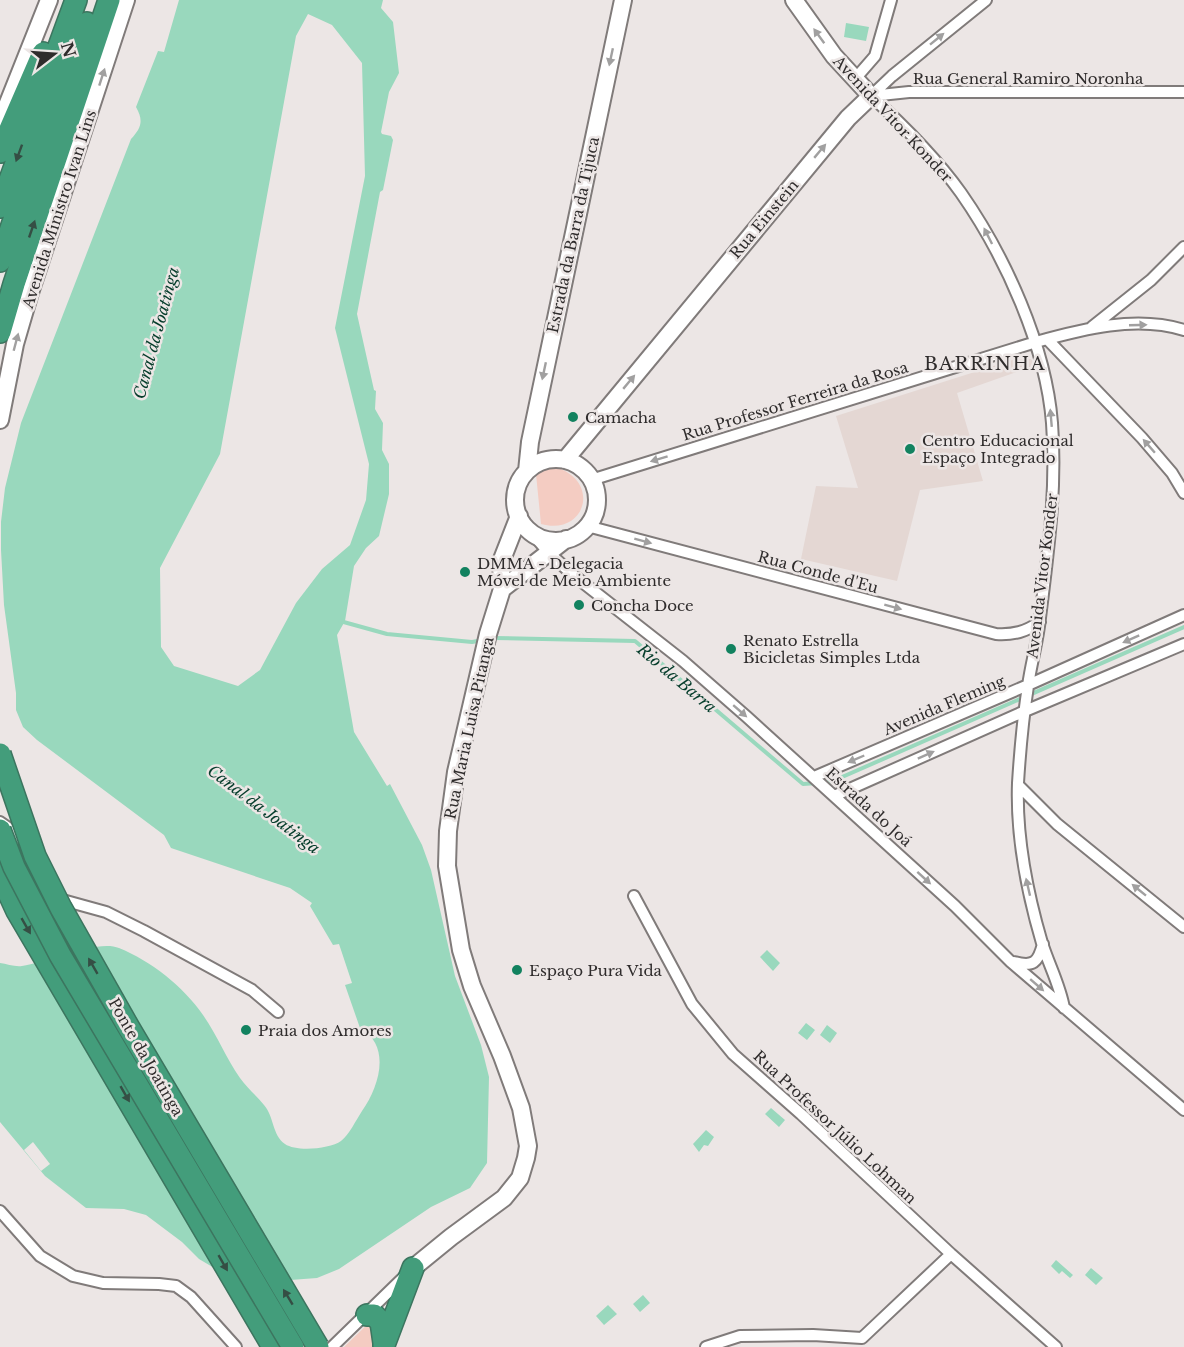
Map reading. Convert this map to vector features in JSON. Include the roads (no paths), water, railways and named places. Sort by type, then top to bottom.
[{"type":"highway","points":[[0,152],[40,59],[76,0]]},
{"type":"highway","points":[[30,172],[76,0]]},
{"type":"highway","points":[[0,207],[76,0]]},
{"type":"highway","points":[[0,261],[30,172],[96,0]]},
{"type":"highway","name":"Avenida Ministro Ivan Lins","points":[[0,332],[109,0]]},
{"type":"highway","name":"Ponte da Joatinga","points":[[0,754],[35,856],[61,908],[129,1028],[318,1347]]},
{"type":"highway","name":"Ponte da Joatinga","points":[[0,830],[14,867],[60,955],[293,1347]]},
{"type":"highway","points":[[0,874],[17,911],[273,1347]]},
{"type":"highway","points":[[384,1346],[413,1268]]},
{"type":"highway","points":[[366,1315],[374,1316],[381,1322],[384,1346]]},
{"type":"street","points":[[0,123],[49,0]]},
{"type":"street","name":"Avenida Ministro Ivan Lins","points":[[0,420],[15,344],[29,296],[126,0]]},
{"type":"street","name":"Estrada da Barra da Tijuca","points":[[527,471],[530,442],[623,0]]},
{"type":"street","name":"Avenida Vitor Konder","points":[[794,0],[834,56],[936,163],[966,200],[983,226],[1041,340],[1052,423],[1053,497],[1040,622],[1027,687],[1018,785],[1023,860],[1043,944],[1061,992],[1064,1008]]},
{"type":"street","points":[[855,79],[875,56],[891,0]]},
{"type":"street","name":"Rua Einstein","points":[[565,460],[848,118],[891,76],[986,0]]},
{"type":"street","name":"Rua General Ramiro Noronha","points":[[872,96],[909,92],[1184,92]]},
{"type":"street","points":[[1092,327],[1150,280],[1184,247]]},
{"type":"street","name":"Rua Professor Ferreira da Rosa","points":[[591,480],[1041,340],[1092,327],[1146,324],[1184,330]]},
{"type":"street","points":[[1041,340],[1142,438],[1172,473],[1184,493]]},
{"type":"street","points":[[502,589],[566,539],[577,534],[591,519],[596,495],[591,480],[580,467],[565,460],[544,461],[527,471],[516,489],[516,506],[519,516],[530,531],[547,539],[566,539]]},
{"type":"street","name":"Rua Maria Luisa Pitanga","points":[[332,1347],[413,1268],[513,1190],[520,1178],[528,1146],[521,1108],[472,986],[464,959],[447,866],[451,800],[487,640],[502,589],[501,562],[519,516]]},
{"type":"street","name":"Rua Conde d'Eu","points":[[586,526],[996,634],[1014,634],[1028,630],[1040,622]]},
{"type":"street","name":"Estrada do Joá","points":[[530,531],[572,574],[683,662],[833,794],[955,906],[1011,962],[1184,1110]]},
{"type":"street","points":[[501,562],[521,573]]},
{"type":"street","name":"Avenida Fleming","points":[[815,778],[1027,687],[1184,615]]},
{"type":"street","points":[[833,794],[1025,708],[1184,644]]},
{"type":"street","points":[[1018,785],[1057,824],[1184,927]]},
{"type":"street","points":[[0,822],[13,830],[18,838],[31,872],[33,886]]},
{"type":"street","points":[[0,866],[62,901],[106,912],[144,931],[252,990],[278,1012]]},
{"type":"street","name":"Rua Professor Júlio Lohman","points":[[633,896],[692,1004],[733,1054],[1056,1347]]},
{"type":"street","points":[[1011,962],[1030,964],[1039,957],[1043,944]]},
{"type":"street","points":[[0,1211],[40,1256],[73,1276],[103,1283],[176,1286],[191,1297],[236,1347]]},
{"type":"street","points":[[706,1347],[740,1336],[813,1335],[866,1342],[951,1254]]},
{"type":"water","name":"Canal da Joatinga","points":[[179,0],[383,0],[381,8],[393,22],[399,73],[389,92],[381,132],[391,136],[393,140],[383,190],[380,192],[357,314],[376,391],[375,409],[383,423],[382,450],[389,464],[389,494],[379,536],[366,548],[354,566],[345,621],[337,635],[354,732],[387,786],[390,784],[422,845],[431,870],[455,976],[481,1045],[489,1077],[487,1163],[470,1188],[431,1207],[339,1269],[317,1278],[277,1281],[244,1279],[226,1275],[199,1259],[182,1242],[146,1215],[124,1209],[86,1208],[45,1176],[0,1122],[0,963],[22,966],[98,946],[110,946],[131,953],[154,967],[186,994],[208,1023],[240,1078],[267,1109],[278,1136],[285,1144],[297,1148],[313,1148],[329,1146],[341,1141],[350,1131],[368,1101],[379,1067],[376,1045],[360,1028],[345,985],[352,983],[339,944],[333,945],[310,906],[312,903],[290,888],[171,848],[164,835],[37,740],[23,727],[16,710],[16,693],[4,605],[1,550],[1,522],[5,488],[21,423],[131,139],[139,128],[141,120],[136,107],[158,51],[164,52]],"holes":[[[308,14],[332,25],[362,63],[365,176],[335,328],[369,464],[366,500],[350,545],[322,569],[296,603],[260,670],[238,686],[174,666],[161,647],[160,568],[220,454],[296,36]]]},
{"type":"water","points":[[846,23],[869,27],[866,41],[844,37]]},
{"type":"water","points":[[767,950],[780,963],[773,971],[760,957]]},
{"type":"water","points":[[806,1023],[815,1030],[807,1040],[798,1033]]},
{"type":"water","points":[[827,1025],[837,1033],[830,1043],[820,1035]]},
{"type":"water","points":[[771,1108],[785,1120],[779,1127],[765,1114]]},
{"type":"water","points":[[706,1130],[714,1137],[708,1146],[704,1145],[699,1152],[693,1144]]},
{"type":"water","points":[[1056,1260],[1073,1275],[1070,1278],[1062,1271],[1059,1274],[1051,1266]]},
{"type":"water","points":[[1091,1268],[1103,1278],[1096,1285],[1085,1275]]},
{"type":"water","points":[[643,1295],[650,1303],[640,1312],[633,1304]]},
{"type":"water","points":[[608,1305],[617,1314],[604,1325],[596,1316]]},
{"type":"waterway","name":"Rio da Barra","points":[[340,621],[387,634],[472,642],[483,640]]},
{"type":"waterway","name":"Rio da Barra","points":[[824,782],[833,781],[1184,627]]},
{"type":"waterway","name":"Rio da Barra","points":[[493,638],[635,641],[803,784],[817,783]]},
{"type":"place","name":"Camacha","points":[[573,417]]},
{"type":"place","name":"Centro Educacional Espaço Integrado","points":[[910,449]]},
{"type":"place","name":"DMMA - Delegacia Móvel de Meio Ambiente","points":[[465,572]]},
{"type":"place","name":"Concha Doce","points":[[579,605]]},
{"type":"place","name":"Renato Estrella Bicicletas Simples Ltda","points":[[731,649]]},
{"type":"place","name":"Espaço Pura Vida","points":[[517,970]]},
{"type":"place","name":"Praia dos Amores","points":[[246,1030]]},
{"type":"district","name":"BARRINHA","points":[[985,364]]}]
